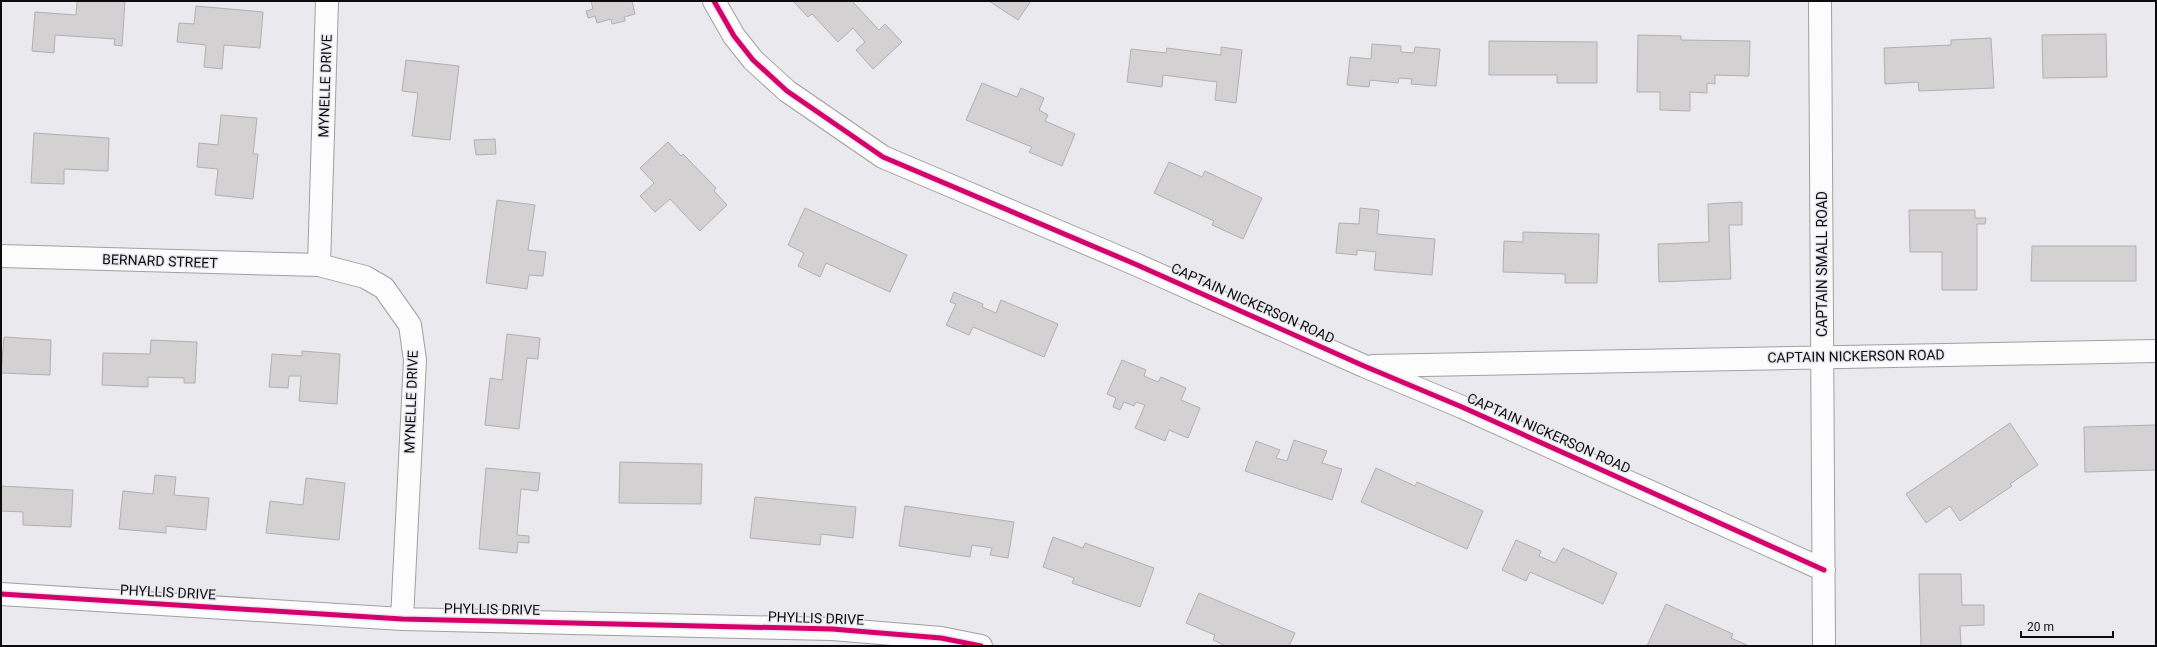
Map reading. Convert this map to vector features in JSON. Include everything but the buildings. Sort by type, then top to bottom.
[{"type":"street","name":"MYNELLE DRIVE","points":[[327,1],[319,265],[365,277],[384,288],[410,325],[415,360],[402,619]]},
{"type":"street","name":"CAPTAIN NICKERSON ROAD","points":[[714,1],[734,36],[753,60],[787,91],[883,157],[1135,264],[1364,366],[1469,410],[1824,570]]},
{"type":"street","name":"CAPTAIN SMALL ROAD","points":[[1820,1],[1824,646]]},
{"type":"street","name":"BERNARD STREET","points":[[1,256],[319,265]]},
{"type":"street","name":"CAPTAIN NICKERSON ROAD","points":[[1364,366],[1822,356],[2156,352]]},
{"type":"street","name":"PHYLLIS DRIVE","points":[[1,594],[402,619],[768,637],[832,629],[941,638],[981,646]]},
{"type":"cycle path","points":[[714,1],[734,36],[753,60],[787,91],[883,157],[1135,264],[1364,366],[1462,407],[1824,570]]},
{"type":"cycle path","points":[[1,594],[402,619],[832,629],[941,638],[981,646]]}]
